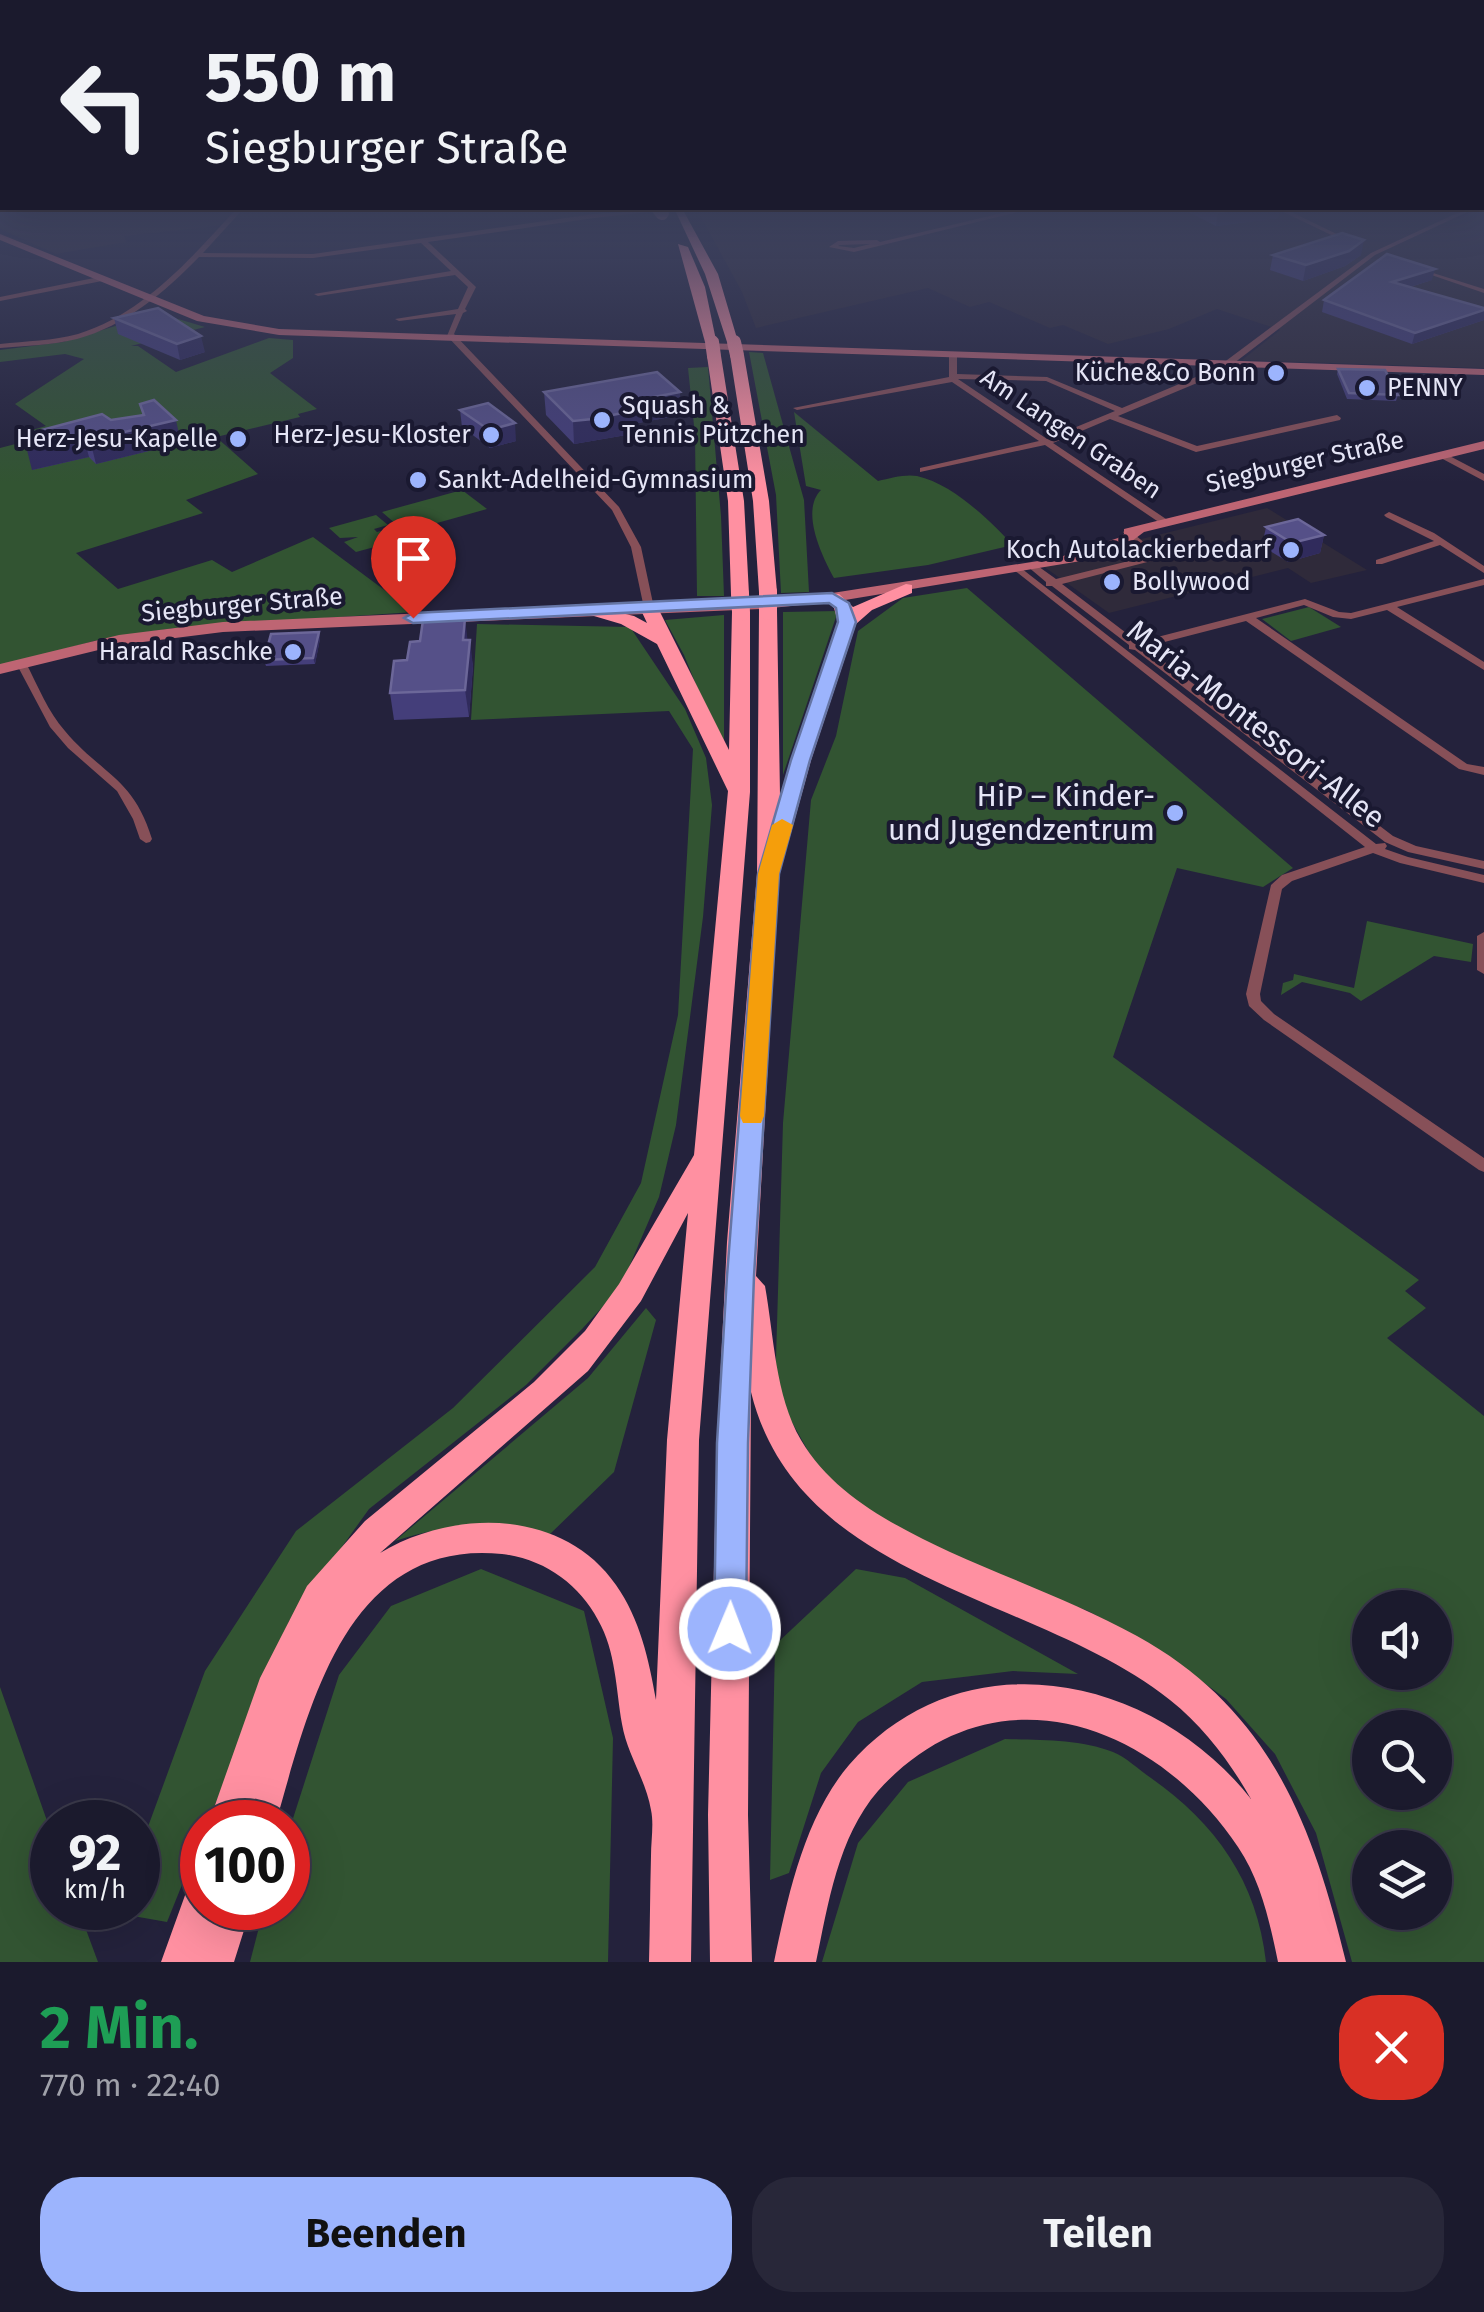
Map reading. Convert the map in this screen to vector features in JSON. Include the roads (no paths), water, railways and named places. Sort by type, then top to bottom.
[{"type":"highway","points":[[670,1962],[670,1810],[683,1440],[739,792],[741,603],[736,501],[713,349],[699,300]]},
{"type":"highway","points":[[722,300],[735,348],[761,501],[768,602],[769,874],[742,1242],[732,1443],[728,1815],[731,1962]]},
{"type":"highway","points":[[847,622],[865,606],[906,588]]},
{"type":"highway","points":[[769,874],[800,760],[847,622],[844,606],[832,598]]},
{"type":"highway","points":[[649,608],[739,792]]},
{"type":"highway","points":[[586,611],[623,618],[662,640]]},
{"type":"highway","points":[[237,1800],[286,1663],[320,1599],[364,1545],[578,1360],[627,1298],[706,1155]]},
{"type":"highway","points":[[742,1242],[765,1393],[781,1434],[805,1474],[896,1544],[1079,1627],[1148,1664],[1209,1710],[1255,1768],[1290,1834],[1324,1962]]},
{"type":"highway","points":[[263,1800],[303,1669],[328,1622],[359,1588],[398,1560],[469,1537],[522,1541],[544,1548],[582,1570],[598,1588],[611,1607],[628,1650],[642,1730],[670,1810]]},
{"type":"highway","points":[[795,1962],[808,1895],[819,1865],[863,1779],[894,1747],[930,1723],[971,1706],[1013,1700],[1050,1700],[1132,1725],[1176,1751],[1218,1789],[1252,1834],[1281,1892],[1299,1962]]},
{"type":"highway","points":[[182,1962],[192,1930]]},
{"type":"highway","points":[[213,1962],[223,1930]]},
{"type":"street","points":[[0,346],[76,336],[148,300],[232,327],[279,332],[1484,372]]},
{"type":"street","points":[[467,300],[450,334],[452,338],[616,509],[636,547],[649,608]]},
{"type":"street","points":[[922,470],[1047,442],[1123,411],[1230,363],[1310,300]]},
{"type":"street","points":[[116,319],[149,311],[182,313]]},
{"type":"street","points":[[399,319],[463,311]]},
{"type":"street","name":"Am Langen Graben","points":[[952,354],[953,378]]},
{"type":"street","points":[[953,378],[1048,379],[1123,411]]},
{"type":"street","name":"Am Langen Graben","points":[[797,408],[953,378],[1166,522]]},
{"type":"street","points":[[1111,416],[1196,450],[1337,418]]},
{"type":"street","name":"Siegburger Straße","points":[[0,669],[119,640],[206,629],[832,598],[906,588],[1076,556],[1166,522],[1484,446]]},
{"type":"street","points":[[1442,455],[1484,478]]},
{"type":"street","points":[[1389,515],[1484,570]]},
{"type":"street","points":[[1039,586],[1156,557],[1133,532]]},
{"type":"street","points":[[1379,562],[1438,543]]},
{"type":"street","name":"Maria-Montessori-Allee","points":[[1023,564],[1055,583],[1389,839],[1416,850],[1484,865]]},
{"type":"street","name":"Maria-Montessori-Allee","points":[[1023,564],[1039,586],[1376,850],[1484,879]]},
{"type":"street","points":[[1120,650],[1305,602],[1336,615],[1351,616],[1484,582]]},
{"type":"street","points":[[1390,607],[1484,667]]},
{"type":"street","points":[[1248,616],[1462,767],[1484,771]]},
{"type":"street","points":[[21,663],[60,732],[106,772],[127,797],[146,839]]},
{"type":"street","points":[[1389,839],[1376,850],[1287,878],[1276,888],[1254,1003],[1484,1166]]},
{"type":"street","points":[[1484,936],[1484,970]]},
{"type":"place","name":"Küche&Co Bonn","points":[[1276,373]]},
{"type":"place","name":"PENNY","points":[[1367,388]]},
{"type":"place","name":"Squash & Tennis Pützchen","points":[[602,420]]},
{"type":"place","name":"Herz-Jesu-Kloster","points":[[491,435]]},
{"type":"place","name":"Herz-Jesu-Kapelle","points":[[238,439]]},
{"type":"place","name":"Sankt-Adelheid-Gymnasium","points":[[418,480]]},
{"type":"place","name":"Koch Autolackierbedarf","points":[[1291,550]]},
{"type":"place","name":"Bollywood","points":[[1112,582]]},
{"type":"place","name":"Harald Raschke","points":[[293,652]]},
{"type":"place","name":"HiP – Kinder- und Jugendzentrum","points":[[1175,813]]}]
